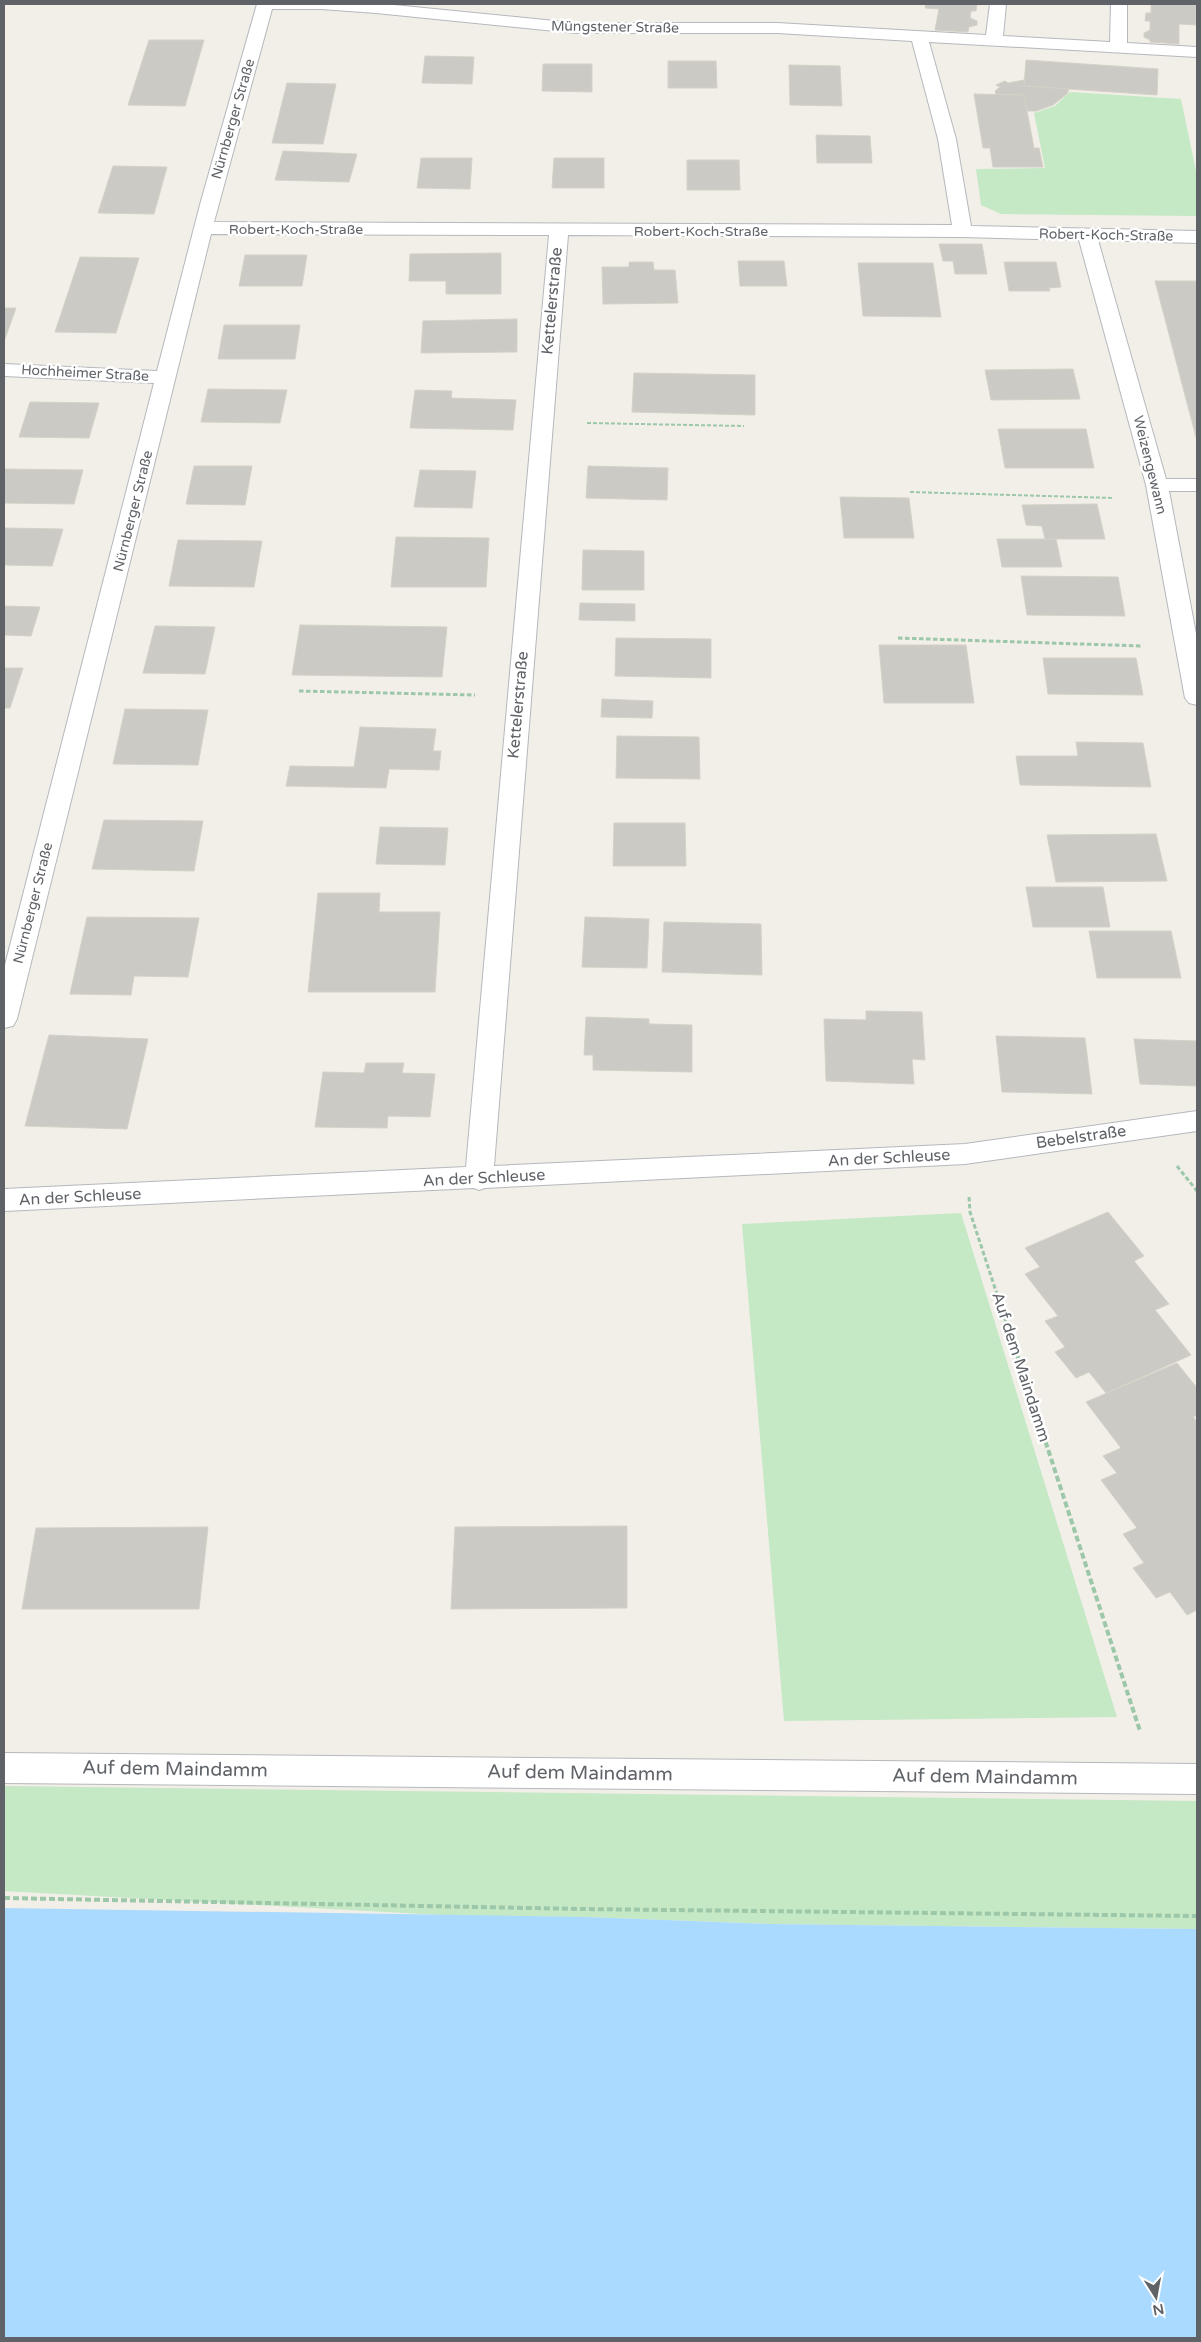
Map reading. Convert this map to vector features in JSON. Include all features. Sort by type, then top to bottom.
[{"type":"street","name":"Müngstener Straße","points":[[265,4],[321,4],[376,8],[575,28],[758,27],[927,35],[1197,52]]},
{"type":"street","name":"Nürnberger Straße","points":[[4,1019],[205,228],[210,201],[265,4]]},
{"type":"street","points":[[994,40],[998,4]]},
{"type":"street","points":[[1118,48],[1119,4]]},
{"type":"street","points":[[927,35],[962,232]]},
{"type":"street","name":"Robert-Koch-Straße","points":[[205,228],[962,232],[1197,237]]},
{"type":"street","name":"Kettelerstraße","points":[[479,1179],[541,423],[559,231]]},
{"type":"street","name":"Weizengewann","points":[[1087,235],[1158,492],[1197,698]]},
{"type":"street","name":"Hochheimer Straße","points":[[4,370],[166,377]]},
{"type":"street","points":[[1158,492],[1197,485]]},
{"type":"street","name":"Bebelstraße","points":[[965,1154],[1197,1122]]},
{"type":"street","name":"An der Schleuse","points":[[4,1200],[479,1179],[965,1154]]},
{"type":"street","name":"Auf dem Maindamm","points":[[4,1768],[1197,1778]]},
{"type":"path","points":[[541,423],[744,426]]},
{"type":"path","points":[[910,492],[1158,492]]},
{"type":"path","points":[[898,638],[1188,648]]},
{"type":"path","points":[[299,691],[519,697]]},
{"type":"path","points":[[1176,1165],[1197,1191]]},
{"type":"path","name":"Auf dem Maindamm","points":[[970,1212],[1156,1778]]},
{"type":"path","points":[[4,1898],[572,1909],[1197,1916]]},
{"type":"green space","points":[[1070,92],[1181,99],[1197,176],[1197,216],[1001,214],[981,205],[976,169],[1045,168],[1034,113],[1055,106]]},
{"type":"green space","points":[[961,1213],[1117,1717],[784,1721],[742,1224]]},
{"type":"green space","points":[[4,1786],[1197,1801],[1197,1929],[770,1924],[586,1917],[458,1916],[4,1891]]},
{"type":"water","points":[[4,1908],[586,1917],[770,1924],[1197,1929],[1197,2338],[4,2338]]},
{"type":"building","points":[[926,4],[977,4],[976,11],[971,11],[970,18],[977,21],[977,25],[969,27],[968,32],[935,30],[939,9],[925,8]]},
{"type":"building","points":[[1151,4],[1196,4],[1196,25],[1179,24],[1179,44],[1150,42],[1150,40],[1144,37],[1144,33],[1150,30],[1150,21],[1145,21],[1146,13],[1151,13]]},
{"type":"building","points":[[149,40],[204,40],[185,106],[128,105]]},
{"type":"building","points":[[425,56],[474,57],[472,84],[422,83]]},
{"type":"building","points":[[1026,60],[1158,69],[1157,95],[1024,86]]},
{"type":"building","points":[[668,61],[716,61],[717,88],[668,88]]},
{"type":"building","points":[[543,64],[592,64],[592,92],[542,91]]},
{"type":"building","points":[[789,65],[840,66],[842,106],[790,105]]},
{"type":"building","points":[[1024,80],[1024,86],[1069,89],[1067,94],[1053,105],[1036,111],[1027,111],[1024,95],[996,94],[995,91],[1000,87],[996,85],[1005,81],[1008,83]]},
{"type":"building","points":[[287,83],[336,84],[323,144],[272,143]]},
{"type":"building","points":[[974,94],[1024,95],[1034,148],[1039,148],[1043,167],[993,167],[990,148],[983,148]]},
{"type":"building","points":[[816,135],[870,136],[872,163],[817,163]]},
{"type":"building","points":[[283,151],[357,154],[349,182],[275,180]]},
{"type":"building","points":[[421,158],[472,158],[470,189],[417,188]]},
{"type":"building","points":[[554,158],[604,158],[604,188],[552,188]]},
{"type":"building","points":[[687,160],[739,160],[740,190],[687,190]]},
{"type":"building","points":[[113,166],[167,167],[154,214],[98,213]]},
{"type":"building","points":[[939,244],[982,244],[987,274],[955,274],[953,261],[943,261]]},
{"type":"building","points":[[501,253],[501,294],[446,294],[446,281],[409,281],[410,254]]},
{"type":"building","points":[[245,255],[307,255],[302,286],[239,286]]},
{"type":"building","points":[[80,257],[139,258],[116,333],[55,332]]},
{"type":"building","points":[[738,261],[784,261],[787,286],[740,286]]},
{"type":"building","points":[[629,262],[653,262],[654,270],[675,270],[678,303],[603,304],[602,267],[629,267]]},
{"type":"building","points":[[1004,262],[1056,262],[1061,287],[1049,288],[1050,291],[1009,291]]},
{"type":"building","points":[[858,263],[933,263],[941,317],[863,316]]},
{"type":"building","points":[[1155,281],[1197,281],[1197,441]]},
{"type":"building","points":[[4,308],[16,308],[5,339],[4,339]]},
{"type":"building","points":[[517,319],[517,352],[421,353],[423,321]]},
{"type":"building","points":[[224,325],[300,325],[295,359],[218,359]]},
{"type":"building","points":[[1073,369],[1080,399],[991,400],[985,370]]},
{"type":"building","points":[[634,373],[755,375],[755,415],[632,412]]},
{"type":"building","points":[[208,389],[287,390],[280,423],[201,422]]},
{"type":"building","points":[[415,390],[452,391],[451,398],[516,400],[513,430],[410,428]]},
{"type":"building","points":[[30,402],[99,403],[89,438],[19,437]]},
{"type":"building","points":[[998,429],[1086,429],[1094,468],[1005,468]]},
{"type":"building","points":[[194,466],[252,466],[245,505],[186,504]]},
{"type":"building","points":[[588,466],[668,468],[667,500],[586,498]]},
{"type":"building","points":[[5,469],[83,470],[74,504],[4,503]]},
{"type":"building","points":[[420,470],[476,471],[472,508],[414,507]]},
{"type":"building","points":[[840,497],[909,498],[914,538],[844,538]]},
{"type":"building","points":[[1097,504],[1105,539],[1045,539],[1042,526],[1026,525],[1022,505]]},
{"type":"building","points":[[4,528],[63,529],[52,566],[4,565]]},
{"type":"building","points":[[396,537],[489,538],[486,587],[391,587]]},
{"type":"building","points":[[997,539],[1056,539],[1062,567],[1002,567]]},
{"type":"building","points":[[178,540],[262,541],[254,587],[169,586]]},
{"type":"building","points":[[583,550],[644,551],[644,590],[582,590]]},
{"type":"building","points":[[1021,576],[1118,577],[1125,616],[1027,615]]},
{"type":"building","points":[[580,603],[635,604],[635,621],[579,620]]},
{"type":"building","points":[[4,606],[40,607],[31,636],[4,635]]},
{"type":"building","points":[[300,625],[447,627],[442,677],[292,675]]},
{"type":"building","points":[[155,626],[215,627],[205,674],[143,673]]},
{"type":"building","points":[[616,638],[711,639],[711,678],[615,676]]},
{"type":"building","points":[[879,645],[966,645],[974,703],[884,703]]},
{"type":"building","points":[[1043,658],[1136,658],[1143,695],[1048,694]]},
{"type":"building","points":[[4,668],[23,668],[10,708],[4,708]]},
{"type":"building","points":[[602,699],[653,701],[652,718],[601,717]]},
{"type":"building","points":[[125,709],[208,710],[198,765],[113,764]]},
{"type":"building","points":[[360,727],[436,729],[433,751],[441,751],[439,770],[389,769],[386,788],[286,786],[290,766],[354,767]]},
{"type":"building","points":[[617,736],[699,737],[700,779],[616,778]]},
{"type":"building","points":[[1076,742],[1143,743],[1151,787],[1020,785],[1016,756],[1078,756]]},
{"type":"building","points":[[104,820],[203,821],[194,871],[92,869]]},
{"type":"building","points":[[614,823],[685,823],[686,866],[613,866]]},
{"type":"building","points":[[380,827],[448,828],[445,865],[376,864]]},
{"type":"building","points":[[1156,834],[1167,881],[1056,882],[1047,835]]},
{"type":"building","points":[[1026,887],[1103,887],[1110,927],[1033,927]]},
{"type":"building","points":[[318,893],[380,893],[379,912],[440,912],[435,992],[308,992]]},
{"type":"building","points":[[87,917],[199,918],[188,977],[134,976],[131,995],[70,994]]},
{"type":"building","points":[[585,917],[649,919],[647,968],[582,967]]},
{"type":"building","points":[[664,922],[761,924],[762,975],[662,972]]},
{"type":"building","points":[[1089,931],[1171,931],[1181,978],[1097,978]]},
{"type":"building","points":[[866,1011],[922,1012],[925,1060],[912,1059],[914,1084],[826,1081],[824,1019],[866,1020]]},
{"type":"building","points":[[586,1017],[649,1019],[649,1024],[692,1025],[692,1072],[593,1070],[593,1055],[584,1055]]},
{"type":"building","points":[[49,1035],[148,1039],[127,1129],[25,1126]]},
{"type":"building","points":[[996,1036],[1085,1038],[1092,1094],[1002,1092]]},
{"type":"building","points":[[1134,1039],[1197,1041],[1197,1086],[1140,1084]]},
{"type":"building","points":[[366,1063],[404,1063],[402,1073],[435,1074],[430,1117],[388,1116],[387,1128],[315,1127],[323,1072],[364,1073]]},
{"type":"building","points":[[1108,1212],[1144,1256],[1134,1261],[1169,1304],[1155,1310],[1191,1355],[1106,1393],[1089,1372],[1076,1378],[1055,1352],[1065,1347],[1045,1321],[1058,1316],[1025,1274],[1040,1267],[1025,1248]]},
{"type":"building","points":[[1177,1363],[1197,1388],[1197,1415],[1193,1417],[1197,1422],[1197,1610],[1187,1615],[1170,1592],[1156,1598],[1133,1568],[1144,1563],[1123,1534],[1137,1528],[1101,1480],[1117,1473],[1103,1456],[1121,1448],[1086,1402]]},
{"type":"building","points":[[627,1526],[627,1608],[451,1609],[455,1527]]},
{"type":"building","points":[[208,1527],[199,1609],[22,1609],[36,1528]]}]
